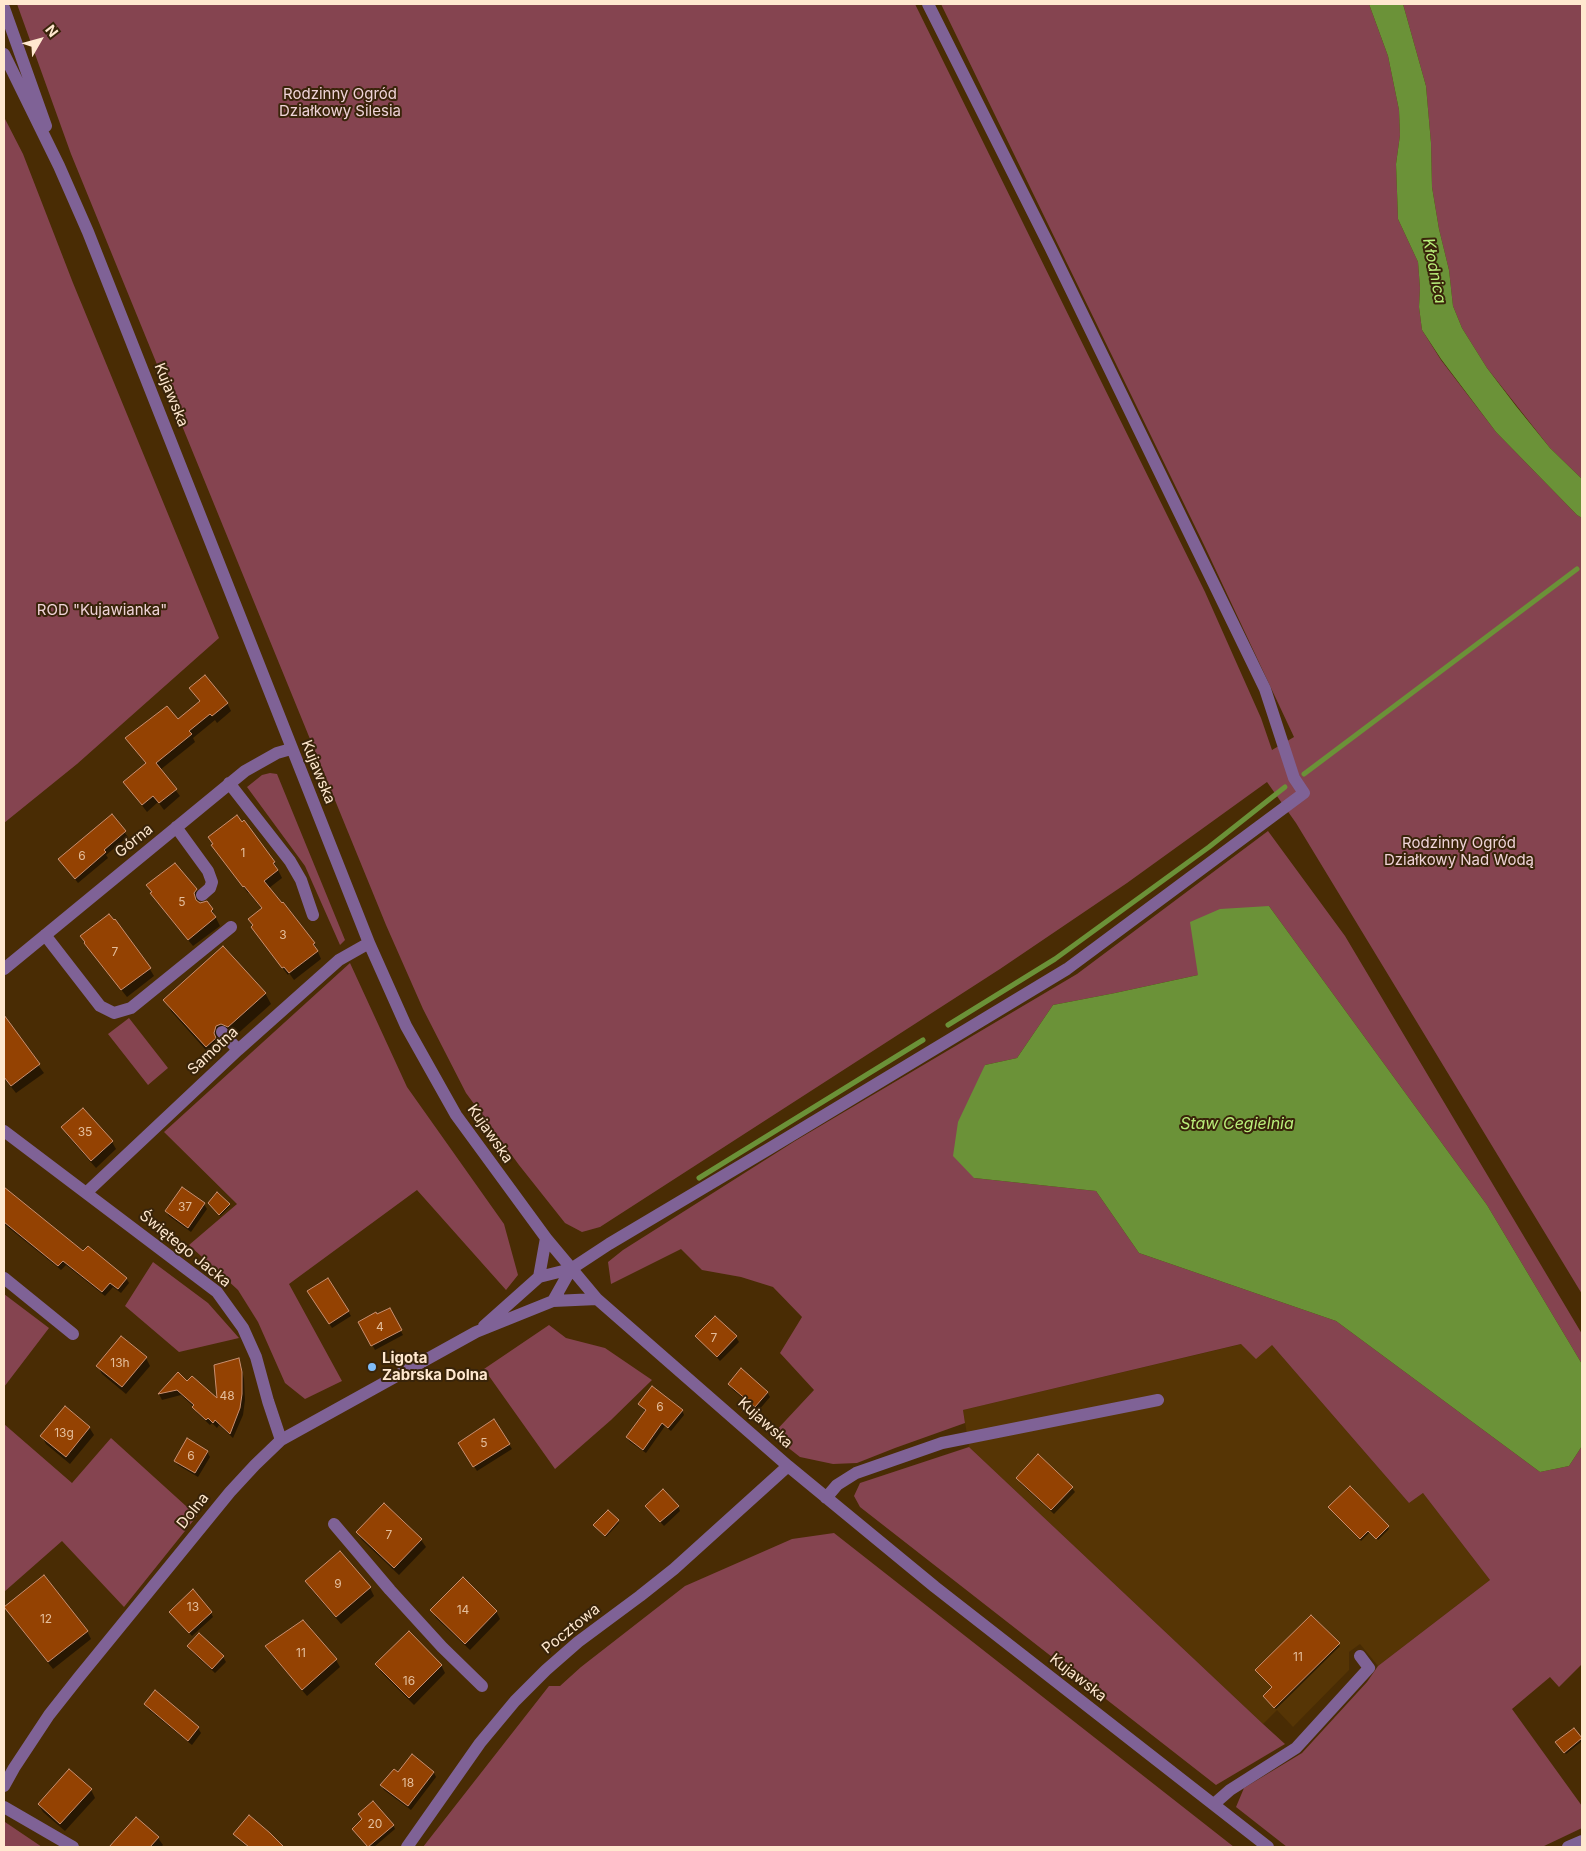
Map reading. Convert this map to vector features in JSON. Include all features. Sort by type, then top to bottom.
[{"type":"street","points":[[553,1301],[571,1269],[609,1244],[1067,969],[1304,793],[1294,778],[1275,716],[1256,671],[1054,256],[928,4]]},
{"type":"street","name":"Kujawska","points":[[4,8],[36,95],[59,166]]},
{"type":"street","name":"Kujawska","points":[[4,54],[59,166],[92,242],[239,610],[291,749],[370,943],[406,1026],[456,1115],[546,1238],[597,1299],[788,1466],[942,1593],[1268,1847]]},
{"type":"street","name":"Górna","points":[[4,969],[229,783],[251,767],[277,753],[291,749]]},
{"type":"street","points":[[229,783],[290,861],[301,880],[313,915]]},
{"type":"street","points":[[176,827],[208,871],[212,882],[210,888],[202,895]]},
{"type":"street","points":[[45,935],[100,1006],[114,1013],[130,1008],[231,928]]},
{"type":"street","name":"Samotna","points":[[87,1192],[238,1050],[339,960],[370,943]]},
{"type":"street","points":[[222,1032],[238,1050]]},
{"type":"street","name":"Świętego Jacka","points":[[4,1131],[217,1292],[243,1328],[256,1357],[281,1440]]},
{"type":"street","points":[[539,1277],[546,1238]]},
{"type":"street","name":"Dolna","points":[[476,1332],[539,1277],[571,1269]]},
{"type":"street","points":[[4,1278],[73,1334]]},
{"type":"street","name":"Dolna","points":[[4,1786],[9,1764],[230,1492],[281,1440],[476,1332],[553,1301],[597,1299]]},
{"type":"street","points":[[826,1498],[837,1486],[856,1473],[942,1443],[1158,1400]]},
{"type":"street","name":"Pocztowa","points":[[407,1847],[480,1743],[515,1701],[578,1642],[674,1569],[788,1466]]},
{"type":"street","points":[[334,1524],[442,1647],[482,1686]]},
{"type":"street","points":[[1214,1804],[1230,1790],[1296,1748],[1369,1668],[1360,1656]]},
{"type":"street","points":[[4,1807],[73,1847]]},
{"type":"street","points":[[1568,1847],[1582,1840]]},
{"type":"shaded area","points":[[1242,1344],[1272,1345],[1409,1503],[1423,1493],[1490,1580],[1378,1666],[1360,1644],[1349,1652],[1349,1670],[1293,1727],[1277,1710],[1263,1724],[969,1447],[963,1410]]},
{"type":"green space","points":[[17,4],[915,4],[1205,592],[1261,718],[1272,750],[1294,737],[1205,547],[941,4],[1369,4],[1388,56],[1399,110],[1400,135],[1396,164],[1398,219],[1418,262],[1419,307],[1422,330],[1441,360],[1496,432],[1582,518],[1582,1294],[1296,823],[1267,782],[1127,883],[1000,969],[600,1227],[582,1232],[565,1223],[466,1093],[423,1009],[386,925],[71,154]]},
{"type":"green space","points":[[1403,4],[1582,4],[1582,479],[1550,448],[1487,368],[1462,328],[1453,306],[1449,270],[1439,229],[1432,187],[1431,143],[1426,86]]},
{"type":"green space","name":"ROD \"Kujawianka\"","points":[[4,117],[23,154],[73,283],[219,638],[77,764],[4,823]]},
{"type":"green space","points":[[277,774],[345,940],[340,945],[305,866],[247,787],[262,775]]},
{"type":"green space","points":[[1268,831],[1345,936],[1582,1334],[1582,1364],[1487,1205],[1269,906],[1198,975],[1053,1005],[1017,1058],[985,1065],[974,1178],[1096,1191],[1139,1253],[1336,1321],[1540,1472],[1569,1466],[1582,1446],[1582,1664],[1559,1687],[1550,1677],[1512,1709],[1582,1806],[1582,1828],[1542,1847],[1287,1847],[1236,1807],[1244,1788],[1302,1753],[1367,1682],[1378,1666],[1490,1580],[1423,1493],[1409,1503],[1272,1345],[1256,1359],[1241,1344],[963,1410],[965,1423],[857,1463],[833,1464],[800,1457],[772,1435],[814,1390],[780,1353],[802,1317],[773,1287],[741,1277],[702,1270],[681,1249],[611,1284],[608,1262],[623,1250],[795,1141],[1077,974]]},
{"type":"green space","points":[[350,963],[407,1087],[504,1224],[518,1275],[506,1290],[417,1190],[289,1284],[342,1381],[305,1399],[285,1383],[258,1322],[238,1290],[189,1245],[237,1204],[164,1132]]},
{"type":"green space","points":[[129,1018],[168,1068],[148,1085],[108,1034]]},
{"type":"green space","points":[[153,1262],[208,1303],[239,1338],[179,1352],[125,1306]]},
{"type":"green space","points":[[4,1294],[49,1328],[4,1387]]},
{"type":"green space","points":[[549,1325],[566,1338],[605,1348],[652,1380],[611,1420],[555,1469],[484,1369]]},
{"type":"green space","points":[[4,1424],[72,1483],[111,1438],[197,1516],[124,1607],[62,1541],[4,1592]]},
{"type":"green space","points":[[969,1447],[1285,1744],[1216,1785],[860,1507],[854,1496],[860,1483]]},
{"type":"green space","points":[[834,1533],[1234,1847],[423,1847],[549,1686],[560,1686],[581,1667],[685,1586],[792,1539]]},
{"type":"green space","points":[[5,1822],[42,1847],[4,1847]]},
{"type":"water","name":"Kłodnica","points":[[1369,4],[1403,4],[1426,86],[1431,143],[1432,187],[1439,229],[1449,270],[1453,306],[1462,328],[1487,368],[1516,406],[1550,448],[1582,479],[1582,518],[1496,432],[1441,359],[1422,330],[1419,307],[1418,262],[1398,219],[1396,164],[1400,135],[1399,110],[1388,56]]},
{"type":"water","name":"Staw Cegielnia","points":[[1269,906],[1487,1205],[1582,1364],[1582,1446],[1569,1466],[1540,1472],[1336,1321],[1139,1253],[1096,1191],[974,1178],[953,1156],[958,1122],[985,1065],[1017,1058],[1053,1005],[1198,975],[1190,922],[1220,909]]},
{"type":"building","points":[[205,675],[228,703],[212,716],[210,714],[189,731],[192,734],[156,763],[177,789],[159,803],[153,796],[142,805],[123,782],[146,763],[125,738],[167,706],[178,719],[200,701],[189,688]]},
{"type":"building","points":[[112,814],[126,831],[104,850],[106,852],[75,879],[58,859]]},
{"type":"building","points":[[237,815],[242,822],[244,820],[275,862],[273,863],[278,870],[264,881],[315,943],[313,944],[318,951],[289,973],[284,967],[282,968],[251,927],[253,925],[248,919],[262,908],[243,887],[211,845],[213,844],[208,837]]},
{"type":"building","points":[[175,863],[197,889],[194,893],[196,900],[200,903],[207,901],[216,917],[188,940],[150,893],[152,892],[146,885]]},
{"type":"building","points":[[109,914],[115,919],[151,968],[121,990],[80,936]]},
{"type":"building","points":[[223,946],[266,993],[228,1027],[221,1024],[216,1026],[214,1033],[216,1038],[206,1047],[163,1000]]},
{"type":"building","points":[[4,1015],[40,1064],[11,1086],[4,1077]]},
{"type":"building","points":[[83,1108],[113,1141],[91,1161],[61,1127]]},
{"type":"building","points":[[4,1187],[83,1251],[88,1246],[127,1278],[118,1289],[110,1283],[102,1292],[63,1261],[58,1266],[4,1222]]},
{"type":"building","points":[[182,1187],[205,1203],[188,1228],[165,1211]]},
{"type":"building","points":[[217,1192],[230,1204],[219,1215],[208,1203]]},
{"type":"building","points":[[328,1278],[349,1311],[329,1324],[307,1291]]},
{"type":"building","points":[[390,1308],[402,1330],[371,1346],[358,1322],[376,1312],[377,1314]]},
{"type":"building","points":[[715,1316],[737,1336],[717,1357],[695,1336]]},
{"type":"building","points":[[121,1336],[147,1357],[122,1387],[96,1366]]},
{"type":"building","points":[[239,1358],[242,1372],[242,1394],[240,1408],[230,1434],[215,1420],[213,1423],[208,1418],[206,1420],[192,1407],[194,1405],[177,1390],[158,1394],[178,1372],[187,1381],[192,1376],[217,1398],[214,1365]]},
{"type":"building","points":[[741,1368],[768,1392],[755,1407],[728,1384]]},
{"type":"building","points":[[652,1386],[683,1410],[668,1428],[662,1423],[643,1450],[626,1437],[646,1410],[638,1404]]},
{"type":"building","points":[[65,1406],[90,1427],[66,1457],[40,1436]]},
{"type":"building","points":[[494,1419],[510,1444],[473,1467],[458,1443]]},
{"type":"building","points":[[187,1438],[208,1451],[195,1473],[174,1461]]},
{"type":"building","points":[[1038,1454],[1073,1487],[1051,1510],[1016,1478]]},
{"type":"building","points":[[1350,1486],[1389,1526],[1376,1539],[1368,1531],[1360,1539],[1328,1507]]},
{"type":"building","points":[[663,1489],[679,1506],[660,1522],[645,1506]]},
{"type":"building","points":[[384,1503],[422,1539],[394,1568],[356,1532]]},
{"type":"building","points":[[608,1510],[619,1520],[605,1536],[593,1525]]},
{"type":"building","points":[[340,1551],[371,1587],[336,1617],[305,1581]]},
{"type":"building","points":[[44,1575],[88,1631],[48,1662],[4,1607]]},
{"type":"building","points":[[463,1577],[497,1611],[465,1644],[430,1610]]},
{"type":"building","points":[[193,1589],[212,1612],[189,1633],[169,1612]]},
{"type":"building","points":[[1311,1615],[1340,1643],[1274,1708],[1263,1696],[1272,1687],[1255,1670]]},
{"type":"building","points":[[303,1620],[337,1659],[302,1690],[265,1646]]},
{"type":"building","points":[[409,1631],[442,1665],[409,1698],[375,1664]]},
{"type":"building","points":[[199,1633],[224,1656],[212,1669],[187,1646]]},
{"type":"building","points":[[155,1690],[199,1727],[188,1741],[144,1704]]},
{"type":"building","points":[[1574,1728],[1582,1738],[1564,1753],[1555,1742]]},
{"type":"building","points":[[412,1754],[434,1772],[408,1806],[380,1785],[394,1769],[398,1772]]},
{"type":"building","points":[[69,1769],[92,1789],[60,1824],[38,1804]]},
{"type":"building","points":[[373,1801],[394,1825],[368,1847],[352,1829],[362,1819],[358,1814]]},
{"type":"building","points":[[249,1815],[284,1847],[249,1847],[233,1834]]},
{"type":"building","points":[[136,1817],[159,1837],[150,1847],[109,1847]]},
{"type":"waterway","points":[[1304,774],[1577,569]]},
{"type":"waterway","points":[[948,1025],[1055,959],[1209,847],[1285,787]]},
{"type":"waterway","points":[[699,1178],[923,1040]]},
{"type":"place","name":"Ligota Zabrska Dolna","points":[[372,1367]]},
{"type":"park label","name":"Rodzinny Ogród Działkowy Silesia","points":[[340,102]]},
{"type":"park label","name":"Rodzinny Ogród Działkowy Nad Wodą","points":[[1459,852]]}]
